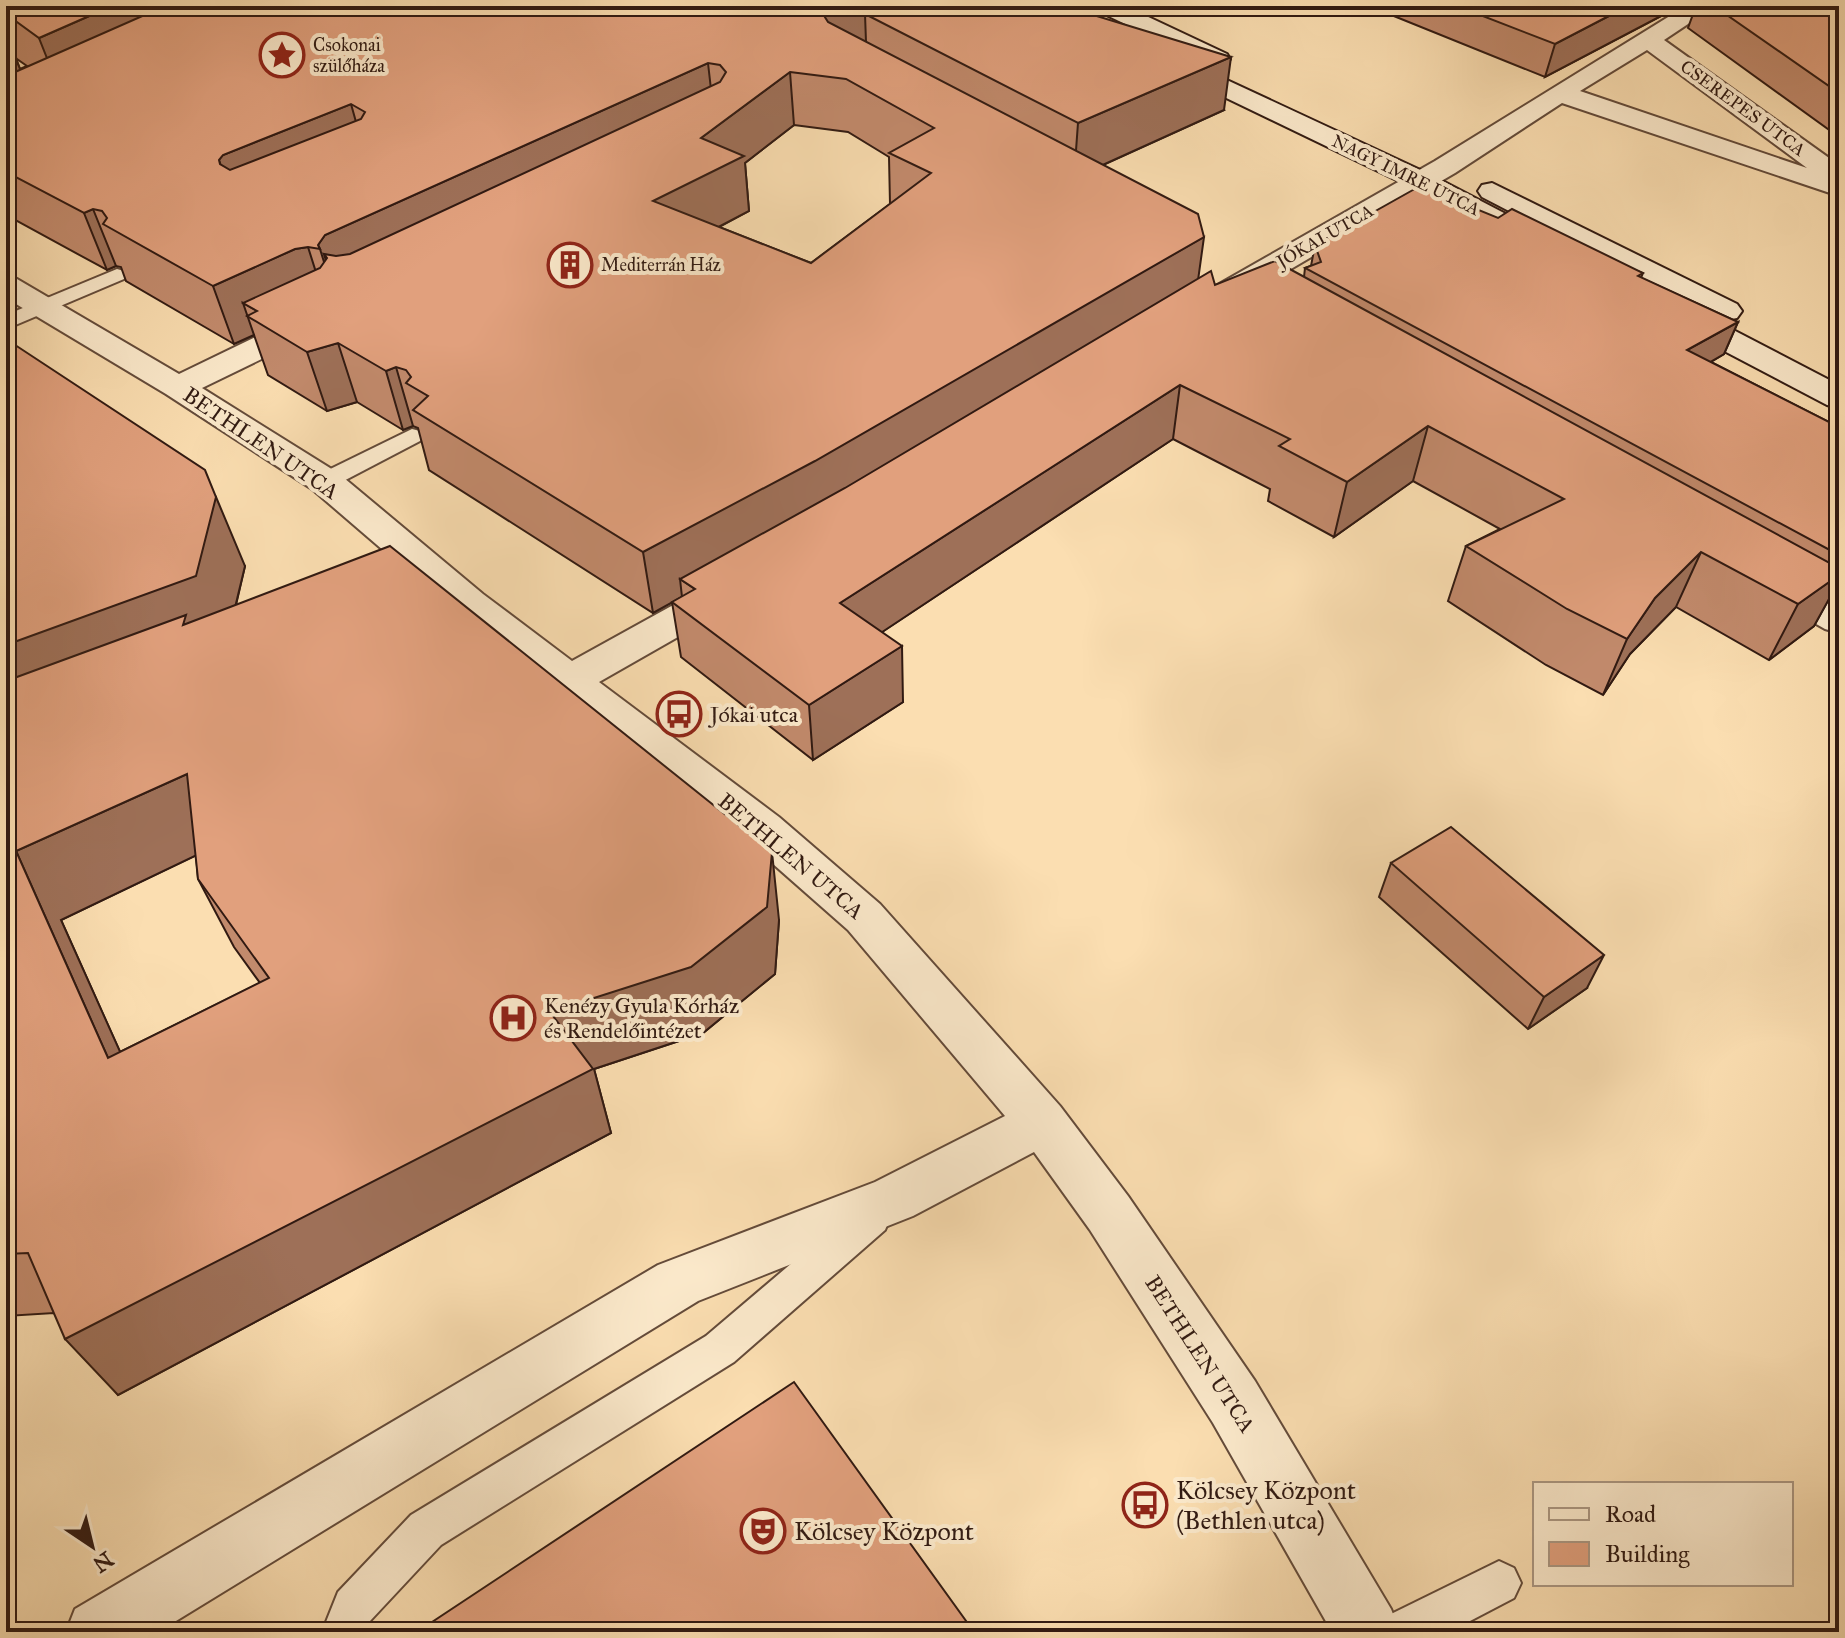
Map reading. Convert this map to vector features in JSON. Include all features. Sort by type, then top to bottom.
[{"type":"street","name":"JÓKAI UTCA","points":[[1201,309],[1433,174],[1703,6]]},
{"type":"street","name":"NAGY IMRE UTCA","points":[[1093,13],[1839,369]]},
{"type":"street","name":"CSEREPES UTCA","points":[[1647,39],[1839,178]]},
{"type":"street","points":[[1559,93],[1839,188]]},
{"type":"street","name":"NAGY IMRE UTCA","points":[[1433,174],[1839,398]]},
{"type":"street","name":"BETHLEN UTCA","points":[[6,285],[26,314],[178,387],[325,481],[441,579],[763,829],[864,917],[1042,1122],[1109,1213],[1234,1402],[1368,1632]]},
{"type":"street","points":[[178,387],[325,316]]},
{"type":"street","points":[[1742,565],[1839,620]]},
{"type":"street","points":[[572,679],[752,578]]},
{"type":"street","points":[[398,596],[441,579]]},
{"type":"street","points":[[98,1632],[678,1283],[894,1199],[1042,1122]]},
{"type":"lane","points":[[26,314],[117,275]]},
{"type":"lane","points":[[325,481],[412,436]]},
{"type":"lane","points":[[344,1632],[353,1607],[426,1530],[720,1349],[894,1199]]},
{"type":"lane","points":[[1403,1632],[1499,1583]]},
{"type":"building","points":[[6,6],[112,6],[39,38],[6,14]]},
{"type":"building","points":[[165,6],[831,6],[823,14],[828,22],[1198,214],[1204,237],[815,461],[643,552],[413,410],[428,396],[406,383],[411,377],[406,370],[396,367],[386,371],[338,343],[307,352],[247,316],[257,311],[243,303],[320,268],[327,258],[324,254],[350,254],[720,82],[726,72],[720,65],[708,63],[325,235],[318,245],[320,249],[295,249],[213,286],[103,224],[107,218],[102,211],[93,209],[84,213],[6,172],[6,76]],"holes":[[[790,72],[846,79],[934,128],[889,153],[931,173],[811,263],[653,201],[744,156],[701,138]],[[351,104],[365,112],[361,119],[230,170],[220,164],[223,155]]]},
{"type":"building","points":[[884,6],[1064,6],[1231,57],[1078,123],[865,14]]},
{"type":"building","points":[[1457,6],[1628,6],[1555,44]]},
{"type":"building","points":[[1714,6],[1839,6],[1839,93]]},
{"type":"building","points":[[1420,186],[1498,218],[1512,209],[1643,273],[1638,276],[1738,322],[1687,350],[1839,427],[1839,555],[1305,268],[1321,262],[1315,245]]},
{"type":"building","points":[[1275,261],[1839,568],[1839,575],[1798,604],[1701,552],[1655,598],[1627,639],[1567,609],[1466,546],[1564,499],[1428,426],[1347,482],[1279,446],[1290,439],[1180,385],[840,603],[902,646],[809,705],[672,602],[695,589],[680,579],[845,488],[1211,271],[1215,285]]},
{"type":"building","points":[[6,339],[205,470],[216,497],[196,576],[6,645]]},
{"type":"building","name":"Kenézy Gyula Kórház és Rendelőintézet","points":[[390,546],[772,852],[767,907],[691,967],[550,1012],[593,1069],[65,1339],[28,1253],[6,1254],[6,681],[186,615],[183,625]],"holes":[[[187,774],[198,879],[269,978],[108,1058],[16,851]]]},
{"type":"building","points":[[1451,827],[1604,955],[1544,997],[1391,863]]},
{"type":"building","name":"Kölcsey Központ","points":[[794,1382],[974,1632],[417,1632]]},
{"type":"place","name":"Csokonai szülőháza","points":[[282,55]]},
{"type":"place","name":"Mediterrán Ház","points":[[570,265]]},
{"type":"place","name":"Jókai utca","points":[[679,714]]},
{"type":"place","name":"Kenézy Gyula Kórház és Rendelőintézet","points":[[513,1018]]},
{"type":"place","name":"Kölcsey Központ (Bethlen utca)","points":[[1145,1505]]},
{"type":"place","name":"Kölcsey Központ","points":[[763,1531]]}]
